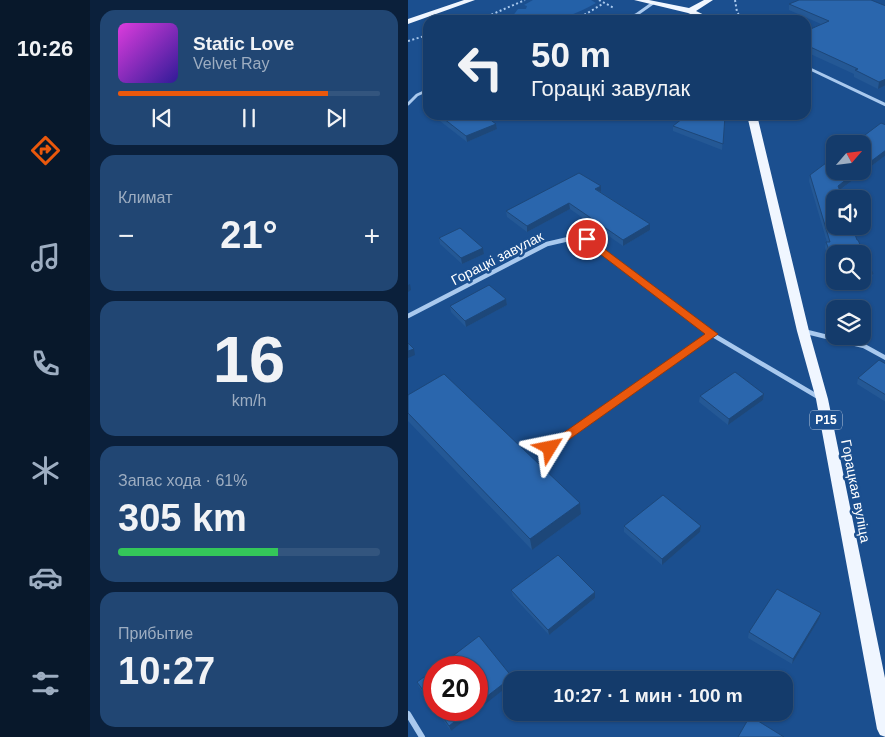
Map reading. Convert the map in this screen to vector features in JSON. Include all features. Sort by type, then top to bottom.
[{"type":"main road","points":[[428,15],[471,0]]},
{"type":"main road","points":[[638,0],[690,11],[699,15]]},
{"type":"main road","points":[[690,11],[709,0]]},
{"type":"main road","points":[[408,22],[423,17]]},
{"type":"main road","name":"Горацкая вуліца","points":[[753,120],[803,331],[822,399],[886,729]]},
{"type":"street","points":[[636,15],[653,3]]},
{"type":"street","points":[[811,69],[886,105]]},
{"type":"street","points":[[408,104],[417,95],[423,92]]},
{"type":"street","name":"Горацкі завулак","points":[[408,316],[547,244],[573,238],[587,239],[713,334],[822,399]]},
{"type":"street","points":[[803,331],[864,346],[886,358]]},
{"type":"street","points":[[408,714],[422,737]]},
{"type":"lane","points":[[550,448],[713,334]]},
{"type":"path","points":[[512,0],[518,3]]},
{"type":"path","points":[[491,15],[525,0]]},
{"type":"path","points":[[599,0],[614,8]]},
{"type":"path","points":[[735,0],[739,15]]},
{"type":"path","points":[[583,15],[604,3]]},
{"type":"path","points":[[408,41],[423,36]]},
{"type":"shaded area","points":[[533,0],[591,0],[596,3],[571,15],[514,15],[518,9],[526,9],[527,6],[524,5]]},
{"type":"building","points":[[799,0],[871,0],[886,6],[886,79],[879,82],[855,70],[858,69],[811,47],[811,29],[829,21],[789,4]]},
{"type":"building","points":[[445,120],[491,120],[496,124],[466,136]]},
{"type":"building","points":[[681,120],[725,120],[723,144],[673,126]]},
{"type":"building","points":[[881,123],[886,125],[886,150],[871,161],[871,135],[865,135]]},
{"type":"building","points":[[826,163],[826,180],[846,180],[838,186],[840,190],[826,190],[826,229],[810,175]]},
{"type":"building","points":[[579,173],[601,186],[595,189],[650,224],[623,240],[569,203],[527,226],[506,211]]},
{"type":"building","points":[[460,228],[483,248],[461,258],[439,238]]},
{"type":"building","points":[[828,235],[855,235],[860,245],[827,245],[826,242],[830,242]]},
{"type":"building","points":[[489,285],[506,299],[465,321],[450,306]]},
{"type":"building","points":[[408,343],[414,349],[408,351]]},
{"type":"building","points":[[879,360],[886,364],[886,395],[858,378]]},
{"type":"building","points":[[735,372],[764,394],[729,419],[700,396]]},
{"type":"building","points":[[444,374],[580,503],[530,539],[408,413],[408,395]]},
{"type":"building","points":[[663,495],[701,526],[662,559],[624,526]]},
{"type":"building","points":[[558,555],[595,592],[548,630],[511,590]]},
{"type":"building","points":[[777,589],[821,613],[793,659],[749,632]]},
{"type":"building","points":[[479,636],[507,671],[503,671],[503,684],[488,696],[488,656],[453,656]]},
{"type":"building","points":[[423,678],[423,690],[417,682]]},
{"type":"building","points":[[446,721],[455,721],[449,726]]},
{"type":"building","points":[[747,721],[758,721],[784,737],[738,737]]},
{"type":"route","points":[[550,448],[713,334],[587,239]]}]
